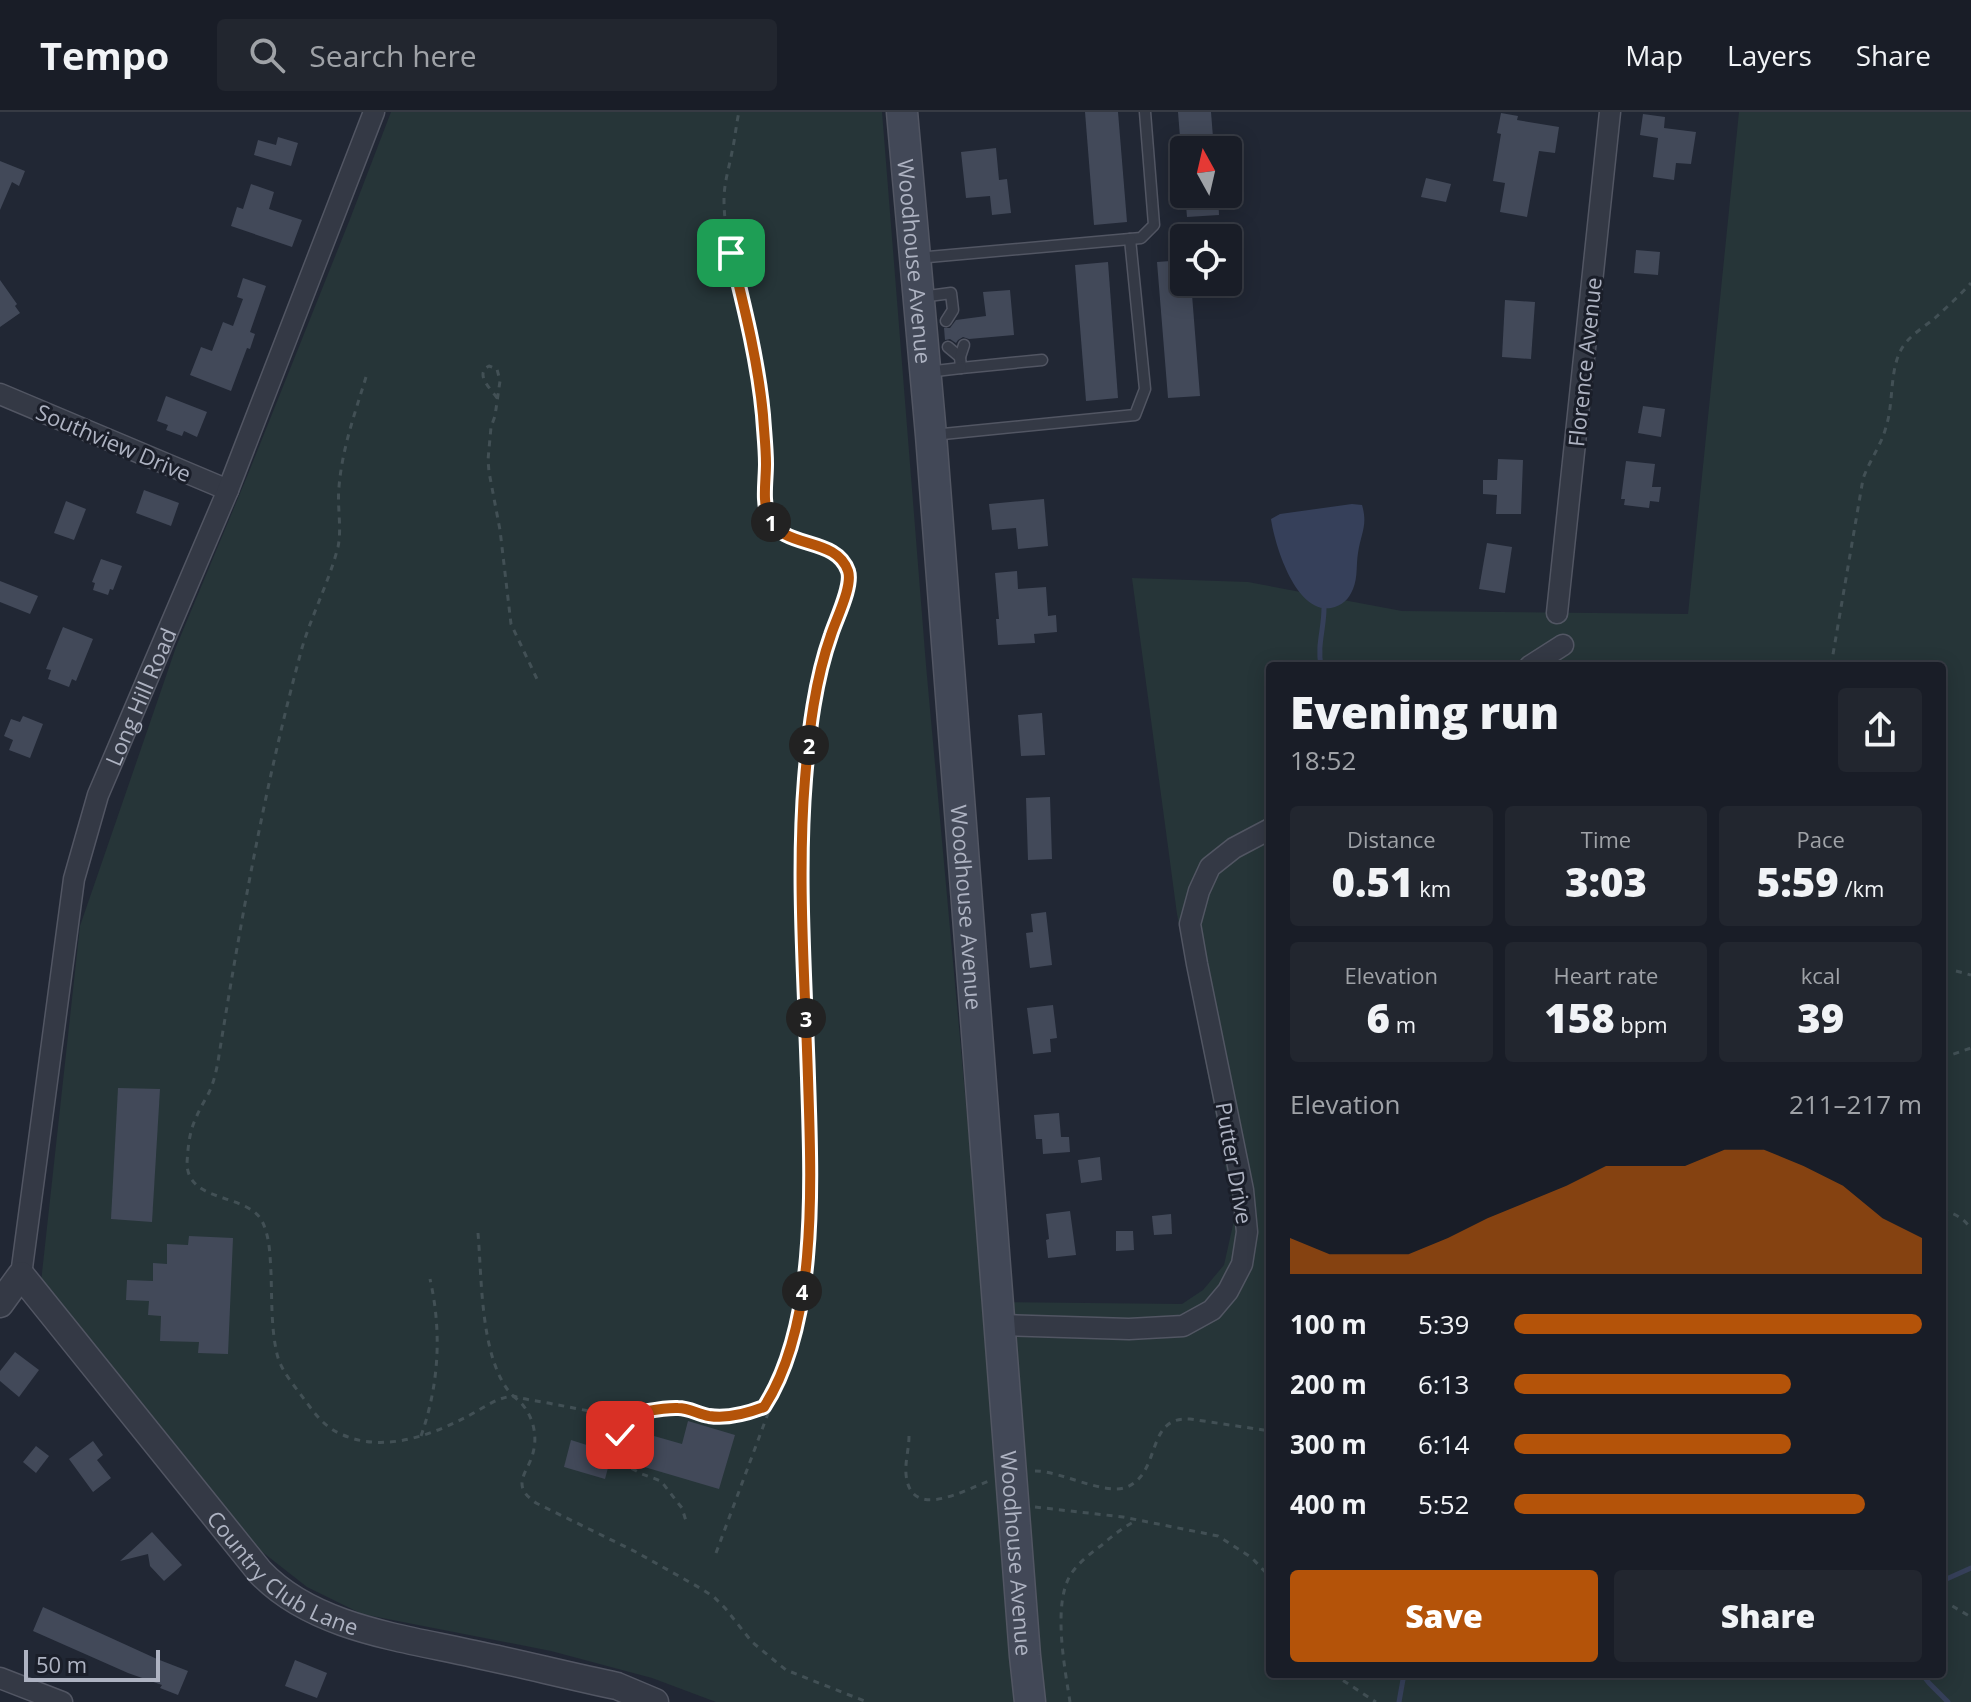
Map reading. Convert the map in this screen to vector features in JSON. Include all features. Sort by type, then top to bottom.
[{"type":"main road","name":"Woodhouse Avenue","points":[[902,112],[926,372],[1030,1702]]},
{"type":"street","name":"Long Hill Road","points":[[0,1304],[21,1275],[74,879],[98,795],[228,490],[374,112]]},
{"type":"street","name":"Florence Avenue","points":[[1557,613],[1610,112]]},
{"type":"street","name":"Southview Drive","points":[[0,394],[228,490]]},
{"type":"street","points":[[1536,662],[1563,645]]},
{"type":"street","name":"Putter Drive","points":[[1000,1325],[1129,1329],[1183,1326],[1212,1310],[1228,1291],[1242,1264],[1247,1232],[1243,1190],[1190,924],[1199,891],[1210,867],[1234,848],[1266,831]]},
{"type":"street","name":"Country Club Lane","points":[[21,1275],[260,1572],[305,1606],[357,1628],[617,1686],[655,1702]]},
{"type":"street","points":[[0,1678],[62,1702]]},
{"type":"lane","points":[[915,258],[1141,238],[1154,225],[1145,112]]},
{"type":"lane","points":[[931,435],[1135,415],[1145,389],[1130,239]]},
{"type":"lane","points":[[919,297],[951,293],[953,310],[961,320]]},
{"type":"lane","points":[[946,321],[953,310]]},
{"type":"lane","points":[[960,363],[964,345]]},
{"type":"lane","points":[[948,347],[960,363]]},
{"type":"lane","points":[[926,372],[960,363],[1042,360]]},
{"type":"path","points":[[716,1553],[754,1447],[770,1412],[798,1326],[809,1227],[810,1154],[802,860],[805,781],[818,684],[848,583],[848,571],[832,552],[779,531],[767,515],[763,412],[725,225],[726,173],[739,112]]},
{"type":"path","points":[[1832,662],[1863,479],[1887,425],[1893,378],[1902,349],[1917,331],[1971,283]]},
{"type":"path","points":[[497,398],[484,378],[485,368],[489,366],[497,369],[499,374],[497,398],[491,427],[488,460],[503,547],[508,610],[515,636],[537,679]]},
{"type":"path","points":[[366,377],[342,459],[339,542],[331,572],[303,644],[270,775],[218,1061],[211,1090],[190,1134],[188,1171],[200,1187],[254,1210],[260,1217],[270,1253],[277,1355],[285,1372],[316,1416],[331,1430],[354,1439],[387,1442],[421,1436],[444,1428],[495,1400],[513,1396],[615,1414],[679,1408],[706,1416],[727,1417],[764,1407],[780,1378]]},
{"type":"path","points":[[1956,971],[1971,975]]},
{"type":"path","points":[[1946,1057],[1971,1048]]},
{"type":"path","points":[[1946,1211],[1966,1222],[1971,1229]]},
{"type":"path","points":[[478,1233],[489,1343],[501,1379],[526,1409],[534,1425],[535,1447],[522,1484],[524,1492],[536,1503],[636,1552],[714,1597],[752,1642],[786,1670],[867,1702]]},
{"type":"path","points":[[421,1436],[429,1414],[436,1368],[438,1324],[430,1279]]},
{"type":"path","points":[[615,1414],[623,1464],[661,1481],[682,1508],[686,1521]]},
{"type":"path","points":[[909,1436],[906,1478],[909,1487],[923,1499],[935,1500],[1011,1474],[1038,1470],[1098,1486],[1126,1487],[1141,1475],[1149,1463],[1162,1429],[1180,1418],[1266,1430]]},
{"type":"path","points":[[1013,1506],[1139,1520],[1218,1536],[1266,1571]]},
{"type":"path","points":[[1070,1702],[1063,1647],[1062,1601],[1066,1585],[1078,1565],[1090,1554],[1117,1532],[1139,1520]]},
{"type":"path","points":[[1946,1602],[1971,1617]]},
{"type":"path","points":[[1339,1678],[1376,1702]]},
{"type":"shaded area","points":[[391,112],[882,112],[926,665],[984,1302],[1182,1304],[1203,1290],[1224,1265],[1235,1216],[1177,914],[1132,578],[1248,582],[1402,611],[1688,614],[1739,112],[1971,112],[1971,1702],[716,1702],[652,1678],[551,1651],[362,1614],[307,1587],[252,1544],[41,1282],[80,926],[176,647]]},
{"type":"water","points":[[1362,505],[1364,518],[1355,584],[1342,604],[1331,608],[1319,607],[1307,600],[1289,576],[1271,519],[1280,514]]},
{"type":"building","points":[[1085,112],[1118,112],[1127,222],[1094,225]]},
{"type":"building","points":[[1178,112],[1211,112],[1213,136],[1180,136]]},
{"type":"building","points":[[1501,113],[1518,116],[1517,120],[1559,127],[1555,153],[1539,151],[1527,217],[1500,212],[1505,183],[1493,181],[1501,134],[1497,133]]},
{"type":"building","points":[[1643,114],[1665,117],[1664,128],[1696,132],[1691,164],[1676,163],[1674,180],[1653,177],[1658,138],[1640,135]]},
{"type":"building","points":[[278,137],[298,143],[291,166],[254,155],[258,140],[276,145]]},
{"type":"building","points":[[996,148],[999,180],[1007,179],[1011,213],[992,215],[990,196],[966,198],[961,152]]},
{"type":"building","points":[[0,161],[25,171],[19,186],[12,182],[0,210]]},
{"type":"building","points":[[1426,178],[1451,184],[1446,202],[1421,197]]},
{"type":"building","points":[[251,184],[274,192],[269,209],[302,220],[292,247],[231,226],[237,207],[243,209]]},
{"type":"building","points":[[1186,208],[1219,208],[1219,215],[1187,217]]},
{"type":"building","points":[[1636,250],[1660,252],[1658,275],[1634,273]]},
{"type":"building","points":[[1170,261],[1170,296],[1192,296],[1200,396],[1168,398],[1157,262]]},
{"type":"building","points":[[1108,262],[1118,398],[1086,401],[1075,265]]},
{"type":"building","points":[[243,278],[266,286],[250,332],[255,334],[250,349],[247,348],[231,391],[190,375],[201,347],[212,351],[223,322],[233,326],[243,299],[237,297]]},
{"type":"building","points":[[0,280],[20,313],[0,327]]},
{"type":"building","points":[[1010,290],[1014,335],[963,337],[956,343],[945,340],[944,328],[950,328],[956,320],[986,316],[983,292]]},
{"type":"building","points":[[1505,300],[1535,302],[1531,359],[1502,357]]},
{"type":"building","points":[[166,396],[207,412],[197,437],[184,431],[182,436],[166,430],[168,425],[157,421]]},
{"type":"building","points":[[1643,406],[1665,409],[1661,437],[1638,433]]},
{"type":"building","points":[[1498,459],[1523,460],[1521,514],[1496,514],[1497,495],[1483,494],[1483,480],[1497,480]]},
{"type":"building","points":[[1626,461],[1655,464],[1652,487],[1661,487],[1659,502],[1650,501],[1649,508],[1624,505],[1625,499],[1621,499]]},
{"type":"building","points":[[144,490],[179,503],[171,526],[136,513]]},
{"type":"building","points":[[1044,499],[1048,546],[1018,549],[1016,528],[992,530],[989,504]]},
{"type":"building","points":[[66,501],[86,509],[74,540],[54,533]]},
{"type":"building","points":[[1487,543],[1512,547],[1505,593],[1479,589]]},
{"type":"building","points":[[101,559],[122,566],[108,595],[93,590],[95,583],[92,582]]},
{"type":"building","points":[[1017,571],[1018,589],[1046,587],[1048,616],[1056,615],[1057,632],[1034,634],[1035,643],[998,645],[995,573]]},
{"type":"building","points":[[0,581],[38,596],[30,614],[0,602]]},
{"type":"building","points":[[63,627],[93,639],[76,681],[72,679],[69,687],[48,679],[51,670],[46,669]]},
{"type":"building","points":[[1042,713],[1045,755],[1021,756],[1018,715]]},
{"type":"building","points":[[23,716],[43,724],[30,758],[9,750],[13,740],[4,736],[11,719],[20,722]]},
{"type":"building","points":[[1050,797],[1052,859],[1028,860],[1026,798]]},
{"type":"building","points":[[1046,912],[1052,965],[1030,968],[1026,933],[1033,932],[1031,914]]},
{"type":"building","points":[[1053,1005],[1057,1038],[1050,1039],[1051,1052],[1033,1054],[1027,1008]]},
{"type":"building","points":[[118,1088],[160,1089],[152,1222],[111,1219]]},
{"type":"building","points":[[1059,1113],[1061,1137],[1069,1137],[1070,1152],[1043,1154],[1042,1139],[1036,1139],[1034,1115]]},
{"type":"building","points":[[1100,1157],[1102,1180],[1081,1183],[1078,1160]]},
{"type":"building","points":[[1070,1211],[1076,1255],[1048,1258],[1046,1214]]},
{"type":"building","points":[[1171,1214],[1172,1234],[1154,1235],[1152,1216]]},
{"type":"building","points":[[1116,1231],[1133,1231],[1134,1250],[1116,1251]]},
{"type":"building","points":[[189,1236],[233,1238],[228,1354],[198,1353],[199,1342],[160,1341],[161,1316],[148,1315],[149,1301],[126,1300],[127,1280],[153,1281],[153,1263],[167,1264],[167,1244],[188,1245]]},
{"type":"building","points":[[15,1352],[39,1370],[19,1397],[0,1381],[0,1371]]},
{"type":"building","points":[[688,1421],[735,1435],[719,1489],[624,1461],[633,1430],[682,1444]]},
{"type":"building","points":[[571,1440],[612,1453],[605,1479],[564,1467]]},
{"type":"building","points":[[93,1441],[103,1455],[97,1460],[111,1478],[93,1492],[69,1459]]},
{"type":"building","points":[[36,1446],[49,1456],[36,1473],[23,1462]]},
{"type":"building","points":[[152,1532],[182,1565],[164,1581],[150,1566],[148,1554],[120,1561]]},
{"type":"building","points":[[43,1607],[188,1671],[178,1695],[160,1688],[162,1685],[33,1631]]},
{"type":"building","points":[[295,1660],[327,1673],[317,1698],[285,1686]]},
{"type":"waterway","points":[[1321,662],[1324,608]]},
{"type":"waterway","points":[[1946,1579],[1971,1568]]},
{"type":"waterway","points":[[1399,1702],[1403,1678]]},
{"type":"waterway","points":[[1925,1678],[1948,1702]]},
{"type":"route","points":[[620,1435],[615,1414],[679,1408],[706,1416],[727,1417],[764,1407],[780,1378],[798,1326],[806,1265],[810,1154],[802,860],[805,781],[818,684],[848,583],[848,571],[832,552],[779,531],[767,515],[763,412],[731,253]]}]
